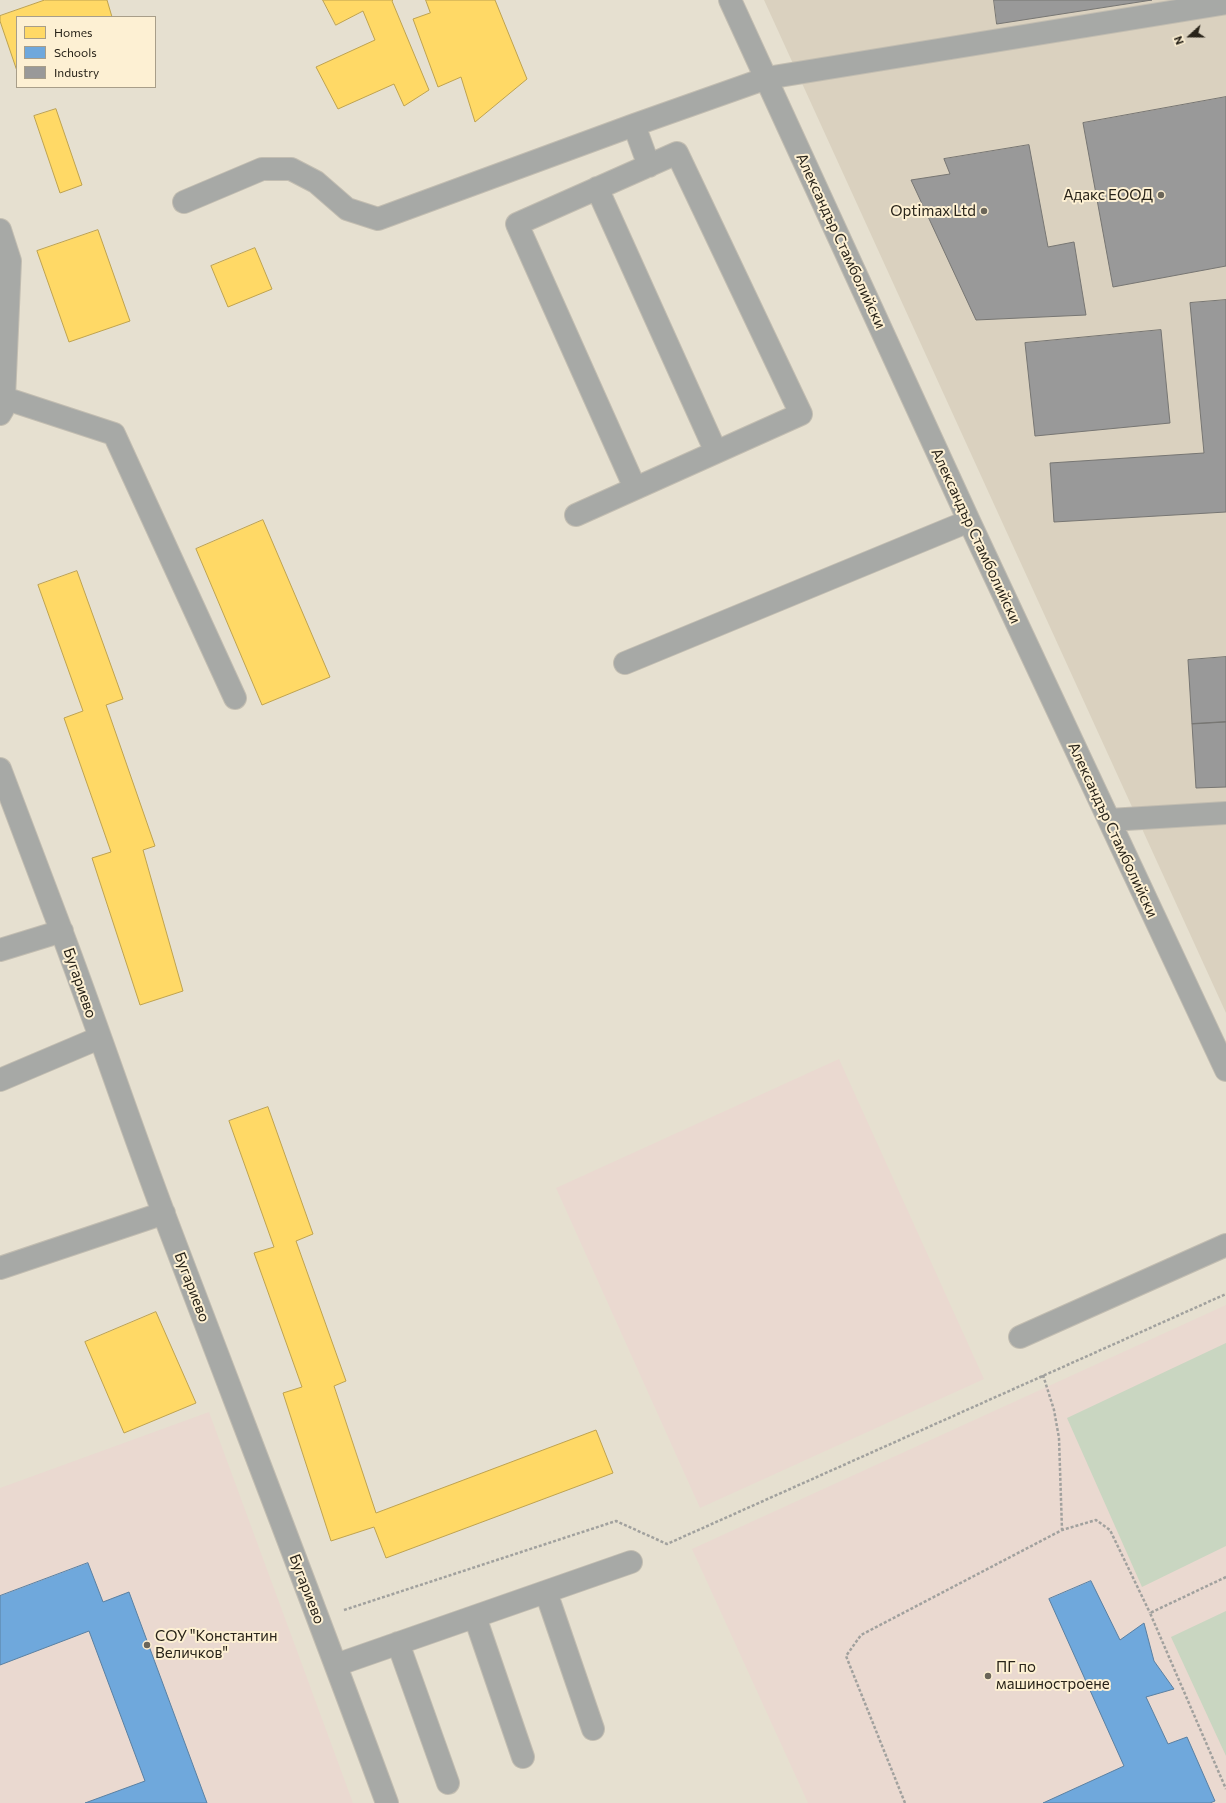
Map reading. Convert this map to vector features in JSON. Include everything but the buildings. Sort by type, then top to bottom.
[{"type":"street","name":"Александър Стамболийски","points":[[730,0],[969,521],[1226,1070]]},
{"type":"street","points":[[184,202],[262,169],[291,169],[316,182],[347,209],[378,219],[767,78],[1226,3]]},
{"type":"street","points":[[634,125],[649,166]]},
{"type":"street","points":[[576,514],[635,488],[716,452],[801,414],[677,153],[517,224],[635,488]]},
{"type":"street","points":[[597,188],[716,452]]},
{"type":"street","points":[[1,235],[10,261],[2,406],[114,434],[235,698]]},
{"type":"street","points":[[625,663],[969,521]]},
{"type":"street","name":"Бугариево","points":[[0,769],[62,931],[99,1038],[164,1213],[387,1803]]},
{"type":"street","points":[[1109,820],[1226,813]]},
{"type":"street","points":[[0,950],[62,931]]},
{"type":"street","points":[[0,1080],[99,1038]]},
{"type":"street","points":[[0,1268],[164,1213]]},
{"type":"street","points":[[1020,1337],[1226,1245]]},
{"type":"street","points":[[336,1665],[631,1562]]},
{"type":"street","points":[[546,1592],[593,1729]]},
{"type":"street","points":[[475,1617],[523,1757]]},
{"type":"street","points":[[398,1643],[448,1783]]},
{"type":"path","points":[[318,1618],[616,1521],[667,1544],[1226,1294]]},
{"type":"path","points":[[1043,1375],[1054,1410],[1059,1438],[1062,1530]]},
{"type":"path","points":[[905,1803],[846,1656],[861,1635],[1062,1530],[1096,1520],[1110,1530],[1150,1613],[1226,1788]]},
{"type":"path","points":[[1150,1613],[1226,1577]]},
{"type":"shaded area","points":[[764,0],[1226,0],[1226,1013]]},
{"type":"shaded area","points":[[839,1059],[984,1379],[700,1508],[556,1188]]},
{"type":"shaded area","name":"ПГ по машиностроене","points":[[1226,1305],[1226,1803],[808,1803],[692,1549]]},
{"type":"shaded area","name":"СОУ \"Константин Величков\"","points":[[209,1412],[353,1803],[0,1803],[0,1488]]},
{"type":"green space","points":[[1226,1343],[1226,1546],[1142,1587],[1067,1418]]},
{"type":"green space","points":[[1226,1611],[1226,1756],[1171,1637]]},
{"type":"place","name":"Адакс ЕООД","points":[[1161,195]]},
{"type":"place","name":"Optimax Ltd","points":[[984,211]]},
{"type":"place","name":"СОУ \"Константин Величков\"","points":[[147,1645]]},
{"type":"place","name":"ПГ по машиностроене","points":[[988,1676]]}]
